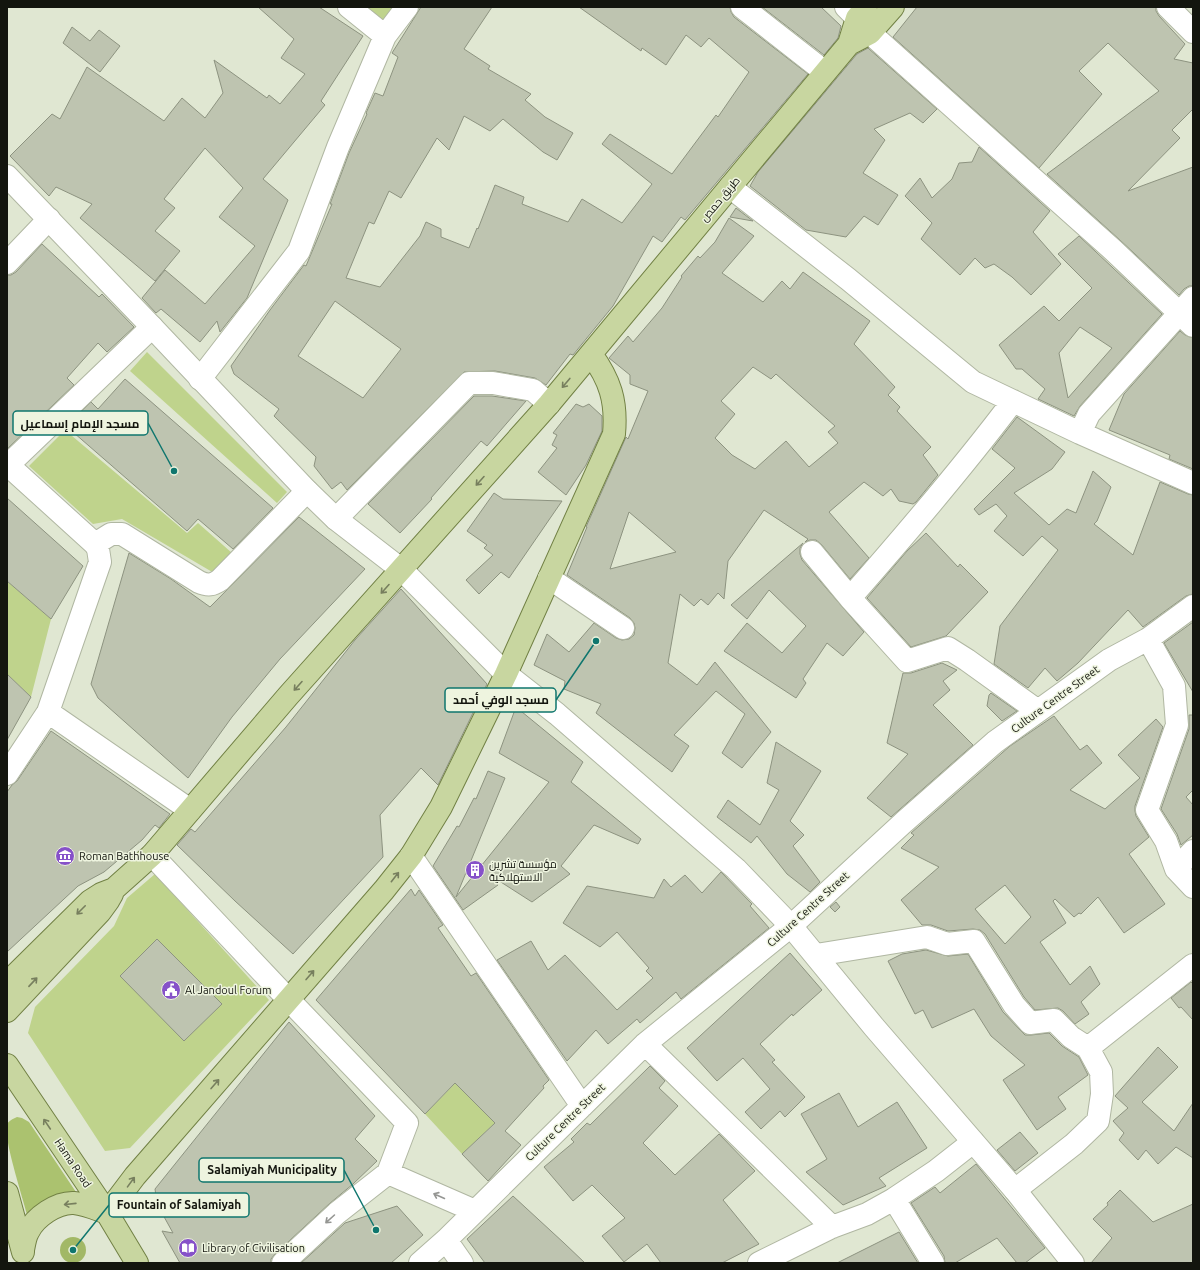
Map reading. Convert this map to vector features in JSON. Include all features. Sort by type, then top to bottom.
[{"type":"main road","name":"طريق حمص","points":[[114,889],[152,855],[288,696],[549,404],[848,44],[860,16],[893,7]]},
{"type":"main road","points":[[25,1257],[28,1232],[37,1219],[56,1206],[72,1203],[88,1205],[107,1213],[135,1176],[384,890],[411,856],[441,807],[506,674],[614,434],[615,419],[611,391],[606,378],[591,354]]},
{"type":"main road","points":[[7,983],[90,901],[101,894],[114,889]]},
{"type":"main road","points":[[7,1011],[100,912],[114,889]]},
{"type":"main road","name":"Hama Road","points":[[7,1065],[107,1213],[137,1263]]},
{"type":"main road","points":[[7,1193],[25,1257]]},
{"type":"street","points":[[349,7],[385,36]]},
{"type":"street","points":[[200,379],[299,251],[338,147],[385,36],[407,7]]},
{"type":"street","points":[[742,7],[825,72]]},
{"type":"street","points":[[1168,7],[1193,32]]},
{"type":"street","points":[[860,16],[1114,250],[1188,312],[1089,414],[1080,433]]},
{"type":"street","points":[[7,176],[307,492],[336,519],[402,570],[506,674],[556,714],[736,868],[791,926],[816,955],[874,1027],[1015,1190],[1073,1263]]},
{"type":"street","points":[[730,187],[848,279],[973,382],[1080,433],[1193,483]]},
{"type":"street","points":[[7,263],[49,219]]},
{"type":"street","points":[[7,774],[48,712],[100,562],[98,549],[95,544],[8,466],[152,327]]},
{"type":"street","points":[[336,519],[469,383],[493,383],[533,390],[549,404]]},
{"type":"street","points":[[850,598],[922,516],[976,451],[1013,401]]},
{"type":"street","points":[[95,544],[111,534],[122,534],[199,582],[205,585],[211,585],[220,580],[307,492]]},
{"type":"street","points":[[812,552],[850,598],[907,661],[948,648],[1038,711]]},
{"type":"street","points":[[549,578],[623,628]]},
{"type":"street","name":"Culture Centre Street","points":[[420,1263],[446,1240],[645,1044],[791,926],[904,822],[995,742],[1109,660],[1148,639],[1193,606]]},
{"type":"street","points":[[1148,639],[1174,686],[1177,725],[1147,810],[1166,841],[1176,869],[1193,887]]},
{"type":"street","points":[[48,712],[190,810]]},
{"type":"street","points":[[1176,869],[1193,851]]},
{"type":"street","points":[[152,855],[288,1000],[407,1123],[388,1173],[337,1213],[283,1263]]},
{"type":"street","points":[[411,856],[582,1106]]},
{"type":"street","points":[[816,955],[927,937],[947,944],[974,941],[1014,1005],[1030,1023],[1054,1020],[1071,1037],[1088,1048],[1101,1072],[1102,1094],[1098,1121],[1074,1144],[1015,1190]]},
{"type":"street","points":[[1088,1048],[1193,965]]},
{"type":"street","points":[[645,1044],[832,1227]]},
{"type":"street","points":[[759,1263],[832,1227],[867,1214],[894,1199],[936,1171],[973,1142]]},
{"type":"street","points":[[388,1173],[475,1211]]},
{"type":"street","points":[[894,1199],[933,1263]]},
{"type":"street","points":[[446,1240],[462,1263]]},
{"type":"shaded area","points":[[365,7],[393,7],[383,21]]},
{"type":"shaded area","points":[[147,352],[287,492],[277,503],[130,371]]},
{"type":"shaded area","points":[[65,430],[187,533],[198,523],[232,553],[214,573],[122,519],[93,524],[29,466]]},
{"type":"shaded area","points":[[7,581],[51,619],[31,697],[7,674]]},
{"type":"shaded area","points":[[155,874],[269,1000],[130,1148],[105,1151],[28,1033],[35,1007],[114,926],[127,898]]},
{"type":"shaded area","points":[[472,1066],[495,1123],[462,1154],[425,1114]]},
{"type":"shaded area","points":[[17,1117],[29,1122],[80,1198],[28,1218],[8,1143],[7,1125],[11,1120]]},
{"type":"shaded area","points":[[73,1237],[82,1241],[86,1250],[82,1259],[73,1263],[64,1259],[60,1250],[64,1241]]},
{"type":"building","points":[[258,7],[319,7],[363,36],[321,101],[325,105],[263,179],[288,200],[247,298],[220,332],[217,321],[200,342],[161,309],[156,313],[142,298],[165,270],[205,304],[255,246],[219,217],[243,188],[205,148],[164,199],[175,208],[155,231],[180,251],[155,281],[80,218],[92,204],[56,187],[49,196],[10,156],[52,114],[60,119],[87,67],[164,121],[182,98],[205,118],[223,93],[214,60],[267,98],[269,95],[280,104],[305,74],[281,58],[294,39]]},
{"type":"building","points":[[421,7],[492,7],[464,49],[490,66],[488,69],[531,94],[525,100],[545,117],[573,133],[557,160],[543,152],[503,119],[490,131],[464,116],[449,150],[437,138],[401,198],[389,191],[374,224],[369,222],[346,278],[380,287],[420,236],[426,222],[441,229],[441,237],[469,248],[495,185],[524,197],[522,204],[568,222],[582,199],[622,223],[652,184],[602,144],[610,134],[672,174],[716,115],[718,117],[749,72],[709,38],[701,47],[686,35],[666,65],[642,48],[641,51],[579,7],[730,7],[734,17],[808,74],[685,220],[681,217],[662,242],[653,236],[613,306],[573,355],[570,354],[546,385],[535,378],[495,371],[464,372],[347,490],[341,482],[332,489],[314,466],[316,457],[274,416],[279,409],[234,374],[231,366],[270,310],[304,265],[306,266],[332,204],[330,204],[349,153],[375,93],[383,96],[398,57],[392,53]],"holes":[[[335,301],[401,349],[363,398],[298,356]]]},
{"type":"building","points":[[762,7],[821,7],[841,26],[838,38],[824,55]]},
{"type":"building","points":[[917,7],[1156,7],[1156,11],[1159,16],[1185,44],[1174,59],[1193,63],[1193,109],[1172,130],[1180,138],[1128,191],[1193,167],[1193,286],[1189,286],[1184,289],[1179,295],[1047,174],[1159,91],[1108,43],[1079,71],[1102,94],[1039,168],[893,37]]},
{"type":"building","points":[[72,27],[90,41],[99,30],[120,46],[100,72],[63,43]]},
{"type":"building","points":[[868,48],[937,109],[923,123],[910,113],[874,129],[885,140],[863,173],[898,195],[878,225],[864,216],[846,237],[806,230],[750,186],[758,172],[857,54]]},
{"type":"building","points":[[979,147],[1050,211],[1033,232],[1061,264],[1031,295],[1012,277],[994,264],[985,268],[975,258],[960,275],[921,239],[932,223],[905,196],[920,178],[932,198],[952,179],[959,163],[972,162]]},
{"type":"building","points":[[736,208],[753,221],[730,217]]},
{"type":"building","points":[[729,218],[754,236],[722,273],[763,302],[782,281],[790,289],[803,272],[870,321],[854,344],[895,387],[888,395],[900,407],[897,411],[931,447],[923,455],[938,475],[913,504],[899,501],[891,489],[883,496],[864,482],[829,512],[869,558],[850,579],[821,544],[816,540],[805,542],[808,539],[764,510],[728,561],[724,599],[718,593],[708,605],[701,599],[694,606],[680,594],[668,663],[697,685],[715,662],[771,732],[742,768],[722,753],[745,714],[716,691],[674,735],[689,746],[672,772],[596,713],[601,704],[564,689],[565,681],[534,665],[547,634],[569,652],[594,623],[616,638],[622,640],[629,639],[634,635],[634,623],[630,618],[567,575],[586,527],[626,437],[628,439],[648,391],[630,384],[630,375],[609,358],[628,336],[633,342],[662,308],[682,277],[681,276],[698,256],[700,258],[715,242]],"holes":[[[753,367],[771,379],[776,374],[835,426],[828,432],[838,443],[809,467],[786,441],[755,469],[732,455],[715,438],[735,414],[721,401]],[[629,512],[676,552],[610,569]]]},
{"type":"building","points":[[1079,236],[1162,314],[1080,406],[1074,416],[1038,399],[1045,389],[1022,369],[1016,369],[999,345],[1044,306],[1059,321],[1092,288],[1058,254]],"holes":[[[1080,327],[1112,348],[1068,398],[1059,353]]]},
{"type":"building","points":[[42,244],[99,297],[102,294],[134,327],[107,352],[98,343],[67,378],[74,385],[7,449],[7,275],[11,275],[16,272]]},
{"type":"building","points":[[1180,331],[1193,338],[1193,469],[1169,459],[1170,455],[1109,430],[1124,394]]},
{"type":"building","points":[[125,379],[273,508],[233,549],[198,519],[187,531],[66,426],[91,402],[98,409]]},
{"type":"building","points":[[474,396],[492,396],[526,401],[487,446],[481,441],[431,498],[432,499],[400,533],[368,504]]},
{"type":"building","points":[[576,404],[583,407],[589,404],[602,416],[602,431],[586,465],[566,495],[538,472],[557,448],[552,445],[557,435],[553,433]]},
{"type":"building","points":[[1017,417],[1065,452],[1052,469],[1014,493],[1049,525],[1067,509],[1076,513],[1093,471],[1111,487],[1097,521],[1094,524],[1133,555],[1160,482],[1193,495],[1193,594],[1186,596],[1143,627],[1128,610],[1078,663],[1057,681],[1045,668],[1028,688],[994,664],[1000,626],[1058,550],[1042,536],[1023,556],[994,531],[1007,516],[996,504],[979,515],[974,509],[1015,468],[992,449]]},
{"type":"building","points":[[494,493],[503,499],[562,501],[509,578],[501,572],[479,594],[466,580],[493,555],[484,548],[487,545],[467,531]]},
{"type":"building","points":[[7,498],[83,566],[51,619],[7,581]]},
{"type":"building","points":[[299,517],[365,569],[280,659],[232,717],[188,778],[98,698],[91,684],[129,553],[171,579],[210,607]]},
{"type":"building","points":[[926,533],[958,567],[960,564],[988,592],[946,636],[911,647],[867,598],[907,551]]},
{"type":"building","points":[[803,543],[800,548],[802,560],[864,632],[843,656],[827,643],[803,679],[806,683],[796,698],[724,651],[747,623],[782,653],[806,626],[769,590],[747,619],[731,605]]},
{"type":"building","points":[[401,589],[487,684],[438,785],[421,768],[380,815],[383,857],[293,954],[177,845],[191,829],[195,832],[286,727],[355,640]]},
{"type":"building","points":[[1193,622],[1193,692],[1164,643]]},
{"type":"building","points":[[942,663],[957,670],[943,681],[950,690],[933,705],[973,745],[891,817],[867,798],[908,754],[887,743],[903,673],[911,673]]},
{"type":"building","points":[[7,674],[31,697],[7,740]]},
{"type":"building","points":[[991,693],[1017,711],[1002,721],[987,706],[989,695]]},
{"type":"building","points":[[516,707],[583,762],[571,782],[641,839],[638,844],[594,825],[561,866],[570,874],[532,902],[493,877],[498,885],[463,910],[433,866],[457,826],[459,827],[474,798],[476,799],[488,771],[505,778],[456,897],[549,782],[499,753]]},
{"type":"building","points":[[1189,715],[1193,715],[1193,790],[1186,797],[1193,805],[1193,835],[1181,845],[1177,834],[1161,809],[1189,729]]},
{"type":"building","points":[[1054,716],[1080,750],[1087,745],[1102,763],[1070,790],[1105,809],[1140,778],[1118,755],[1156,719],[1163,727],[1135,806],[1136,816],[1149,837],[1129,854],[1165,904],[1124,933],[1098,897],[1081,914],[1079,913],[1074,917],[1055,899],[1053,901],[1066,923],[1040,942],[1070,985],[1090,966],[1100,984],[1081,1002],[1089,1014],[1075,1024],[1063,1011],[1058,1008],[1035,1010],[1024,997],[985,934],[980,930],[973,929],[948,931],[931,925],[922,925],[901,900],[939,867],[901,848],[914,835],[911,833],[1010,746]],"holes":[[[1005,885],[1031,917],[1005,944],[975,909]]]},
{"type":"building","name":"Roman Bathhouse","points":[[51,731],[170,814],[159,828],[155,825],[142,840],[104,872],[78,886],[7,952],[7,792],[17,781]]},
{"type":"building","points":[[776,742],[821,771],[790,821],[804,835],[793,846],[820,882],[810,892],[787,874],[757,836],[751,843],[717,817],[728,800],[760,825],[779,790],[767,783]]},
{"type":"building","points":[[721,872],[752,904],[750,906],[769,928],[681,999],[676,992],[640,1023],[637,1019],[608,1044],[596,1030],[567,1061],[497,960],[531,941],[548,970],[565,955],[617,1010],[653,978],[646,971],[649,968],[617,932],[600,947],[563,923],[587,886],[654,898],[664,879],[671,887],[685,875],[702,893]]},
{"type":"building","points":[[411,889],[415,896],[419,890],[443,925],[438,928],[471,976],[476,973],[549,1080],[543,1086],[544,1088],[505,1131],[521,1145],[488,1181],[462,1154],[495,1123],[455,1083],[425,1114],[316,1000]]},
{"type":"building","points":[[836,902],[840,907],[835,912],[830,907]]},
{"type":"building","name":"Al Jandoul Forum","points":[[157,939],[222,1004],[184,1041],[120,976]]},
{"type":"building","points":[[926,950],[948,956],[968,954],[1003,1012],[1025,1035],[1049,1033],[1062,1046],[1079,1057],[1088,1075],[1058,1097],[1066,1109],[1037,1130],[1003,1080],[1025,1065],[991,1036],[974,1009],[932,1028],[923,1010],[915,1014],[888,961],[902,954]]},
{"type":"building","points":[[790,953],[822,990],[793,1016],[792,1014],[760,1044],[775,1060],[772,1062],[805,1097],[785,1117],[780,1111],[761,1129],[745,1112],[770,1089],[743,1058],[717,1081],[687,1048]]},
{"type":"building","points":[[1191,982],[1193,984],[1193,1020],[1181,1007],[1179,1008],[1171,998]]},
{"type":"building","points":[[289,1022],[375,1116],[355,1139],[377,1161],[275,1254],[271,1259],[271,1263],[180,1263],[162,1231],[173,1233],[157,1204],[155,1189]]},
{"type":"building","points":[[1158,1047],[1178,1067],[1142,1102],[1174,1131],[1193,1103],[1193,1158],[1176,1147],[1158,1164],[1146,1150],[1138,1160],[1119,1140],[1124,1133],[1113,1121],[1128,1108],[1115,1096]]},
{"type":"building","points":[[650,1066],[665,1081],[659,1088],[678,1106],[643,1143],[675,1175],[719,1134],[755,1171],[723,1200],[759,1244],[722,1263],[661,1263],[647,1244],[624,1262],[602,1236],[625,1218],[592,1185],[573,1201],[544,1167],[574,1142],[571,1139],[587,1123],[590,1125]]},
{"type":"building","points":[[839,1093],[858,1127],[897,1102],[927,1148],[879,1178],[886,1186],[843,1205],[806,1172],[827,1159],[801,1114]]},
{"type":"building","points":[[1020,1132],[1038,1153],[1015,1171],[997,1150]]},
{"type":"building","points":[[976,1164],[1045,1248],[1025,1263],[1017,1263],[997,1238],[955,1263],[945,1263],[944,1256],[911,1203],[935,1187],[940,1193]]},
{"type":"building","points":[[1120,1190],[1153,1222],[1193,1204],[1193,1263],[1091,1263],[1112,1238],[1093,1219],[1108,1205],[1107,1203]]},
{"type":"building","points":[[513,1196],[585,1263],[485,1263],[467,1239]]},
{"type":"building","points":[[397,1206],[423,1235],[391,1263],[301,1263],[345,1223]]},
{"type":"building","points":[[899,1232],[918,1263],[837,1263]]},
{"type":"place","name":"مسجد الإمام إسماعيل","points":[[174,471]]},
{"type":"place","name":"مسجد الوفي أحمد","points":[[596,641]]},
{"type":"place","name":"Roman Bathhouse","points":[[65,856]]},
{"type":"place","name":"مؤسسة تشرين الاستهلاكية","points":[[475,870]]},
{"type":"place","name":"Al Jandoul Forum","points":[[171,990]]},
{"type":"place","name":"Salamiyah Municipality","points":[[376,1230]]},
{"type":"place","name":"Library of Civilisation","points":[[188,1248]]},
{"type":"place","name":"Fountain of Salamiyah","points":[[73,1250]]}]
